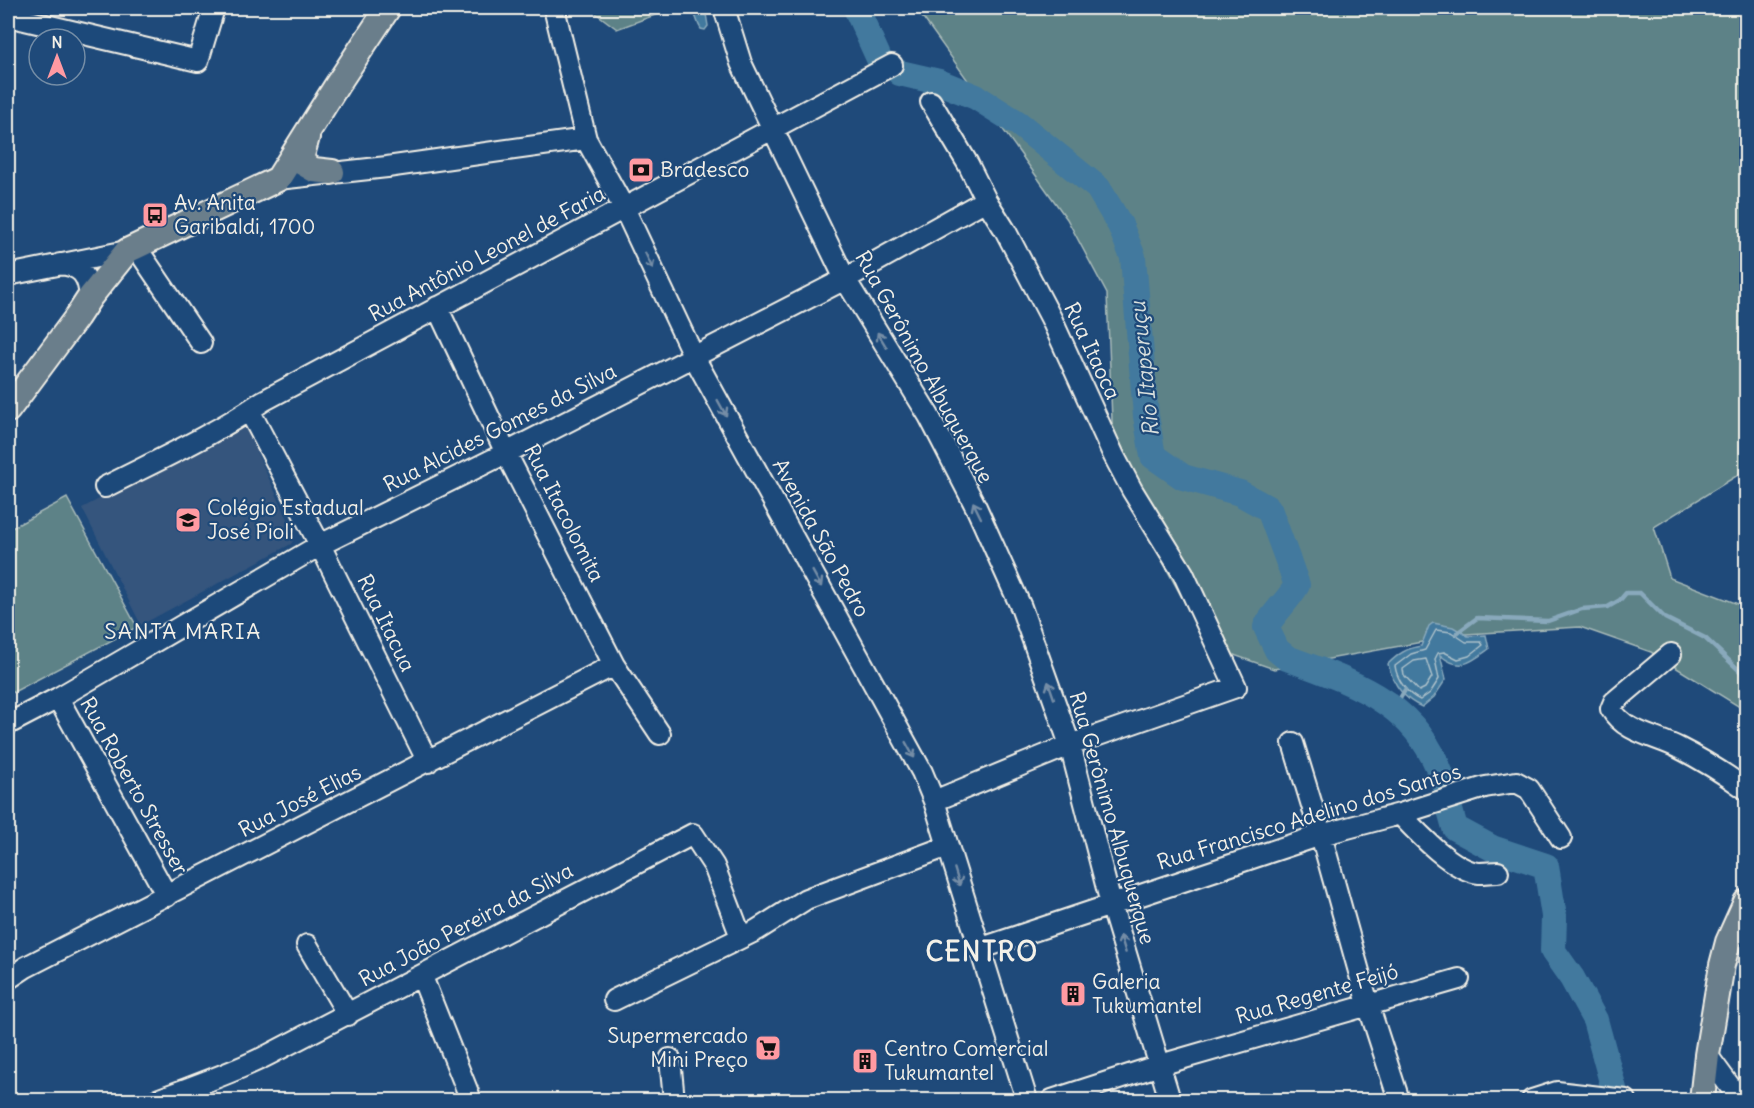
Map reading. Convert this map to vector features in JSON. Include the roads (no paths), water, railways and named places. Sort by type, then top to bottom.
[{"type":"main road","points":[[8,410],[90,297],[131,249],[278,179],[388,8]]},
{"type":"main road","points":[[309,129],[302,163],[314,170],[332,172]]},
{"type":"main road","points":[[1702,1101],[1722,965],[1728,942],[1746,902]]},
{"type":"street","points":[[8,16],[198,61],[214,8]]},
{"type":"street","name":"Avenida São Pedro","points":[[554,8],[586,139],[624,208],[694,357],[922,772],[934,801],[1027,1101]]},
{"type":"street","name":"Rua Gerônimo Albuquerque","points":[[724,8],[741,63],[845,279],[929,416],[976,507],[1022,607],[1070,746],[1111,904],[1170,1101]]},
{"type":"street","name":"Rua Antônio Leonel de Faria","points":[[105,487],[437,307],[892,66]]},
{"type":"street","name":"Rua Itaoca","points":[[931,102],[969,164],[986,200],[1005,230],[1051,318],[1132,490],[1183,573],[1236,687],[1070,746]]},
{"type":"street","points":[[278,179],[410,164],[586,139]]},
{"type":"street","name":"Rua Alcides Gomes da Silva","points":[[8,724],[58,698],[320,545],[506,453],[845,279],[986,200]]},
{"type":"street","points":[[8,275],[131,249],[201,343]]},
{"type":"street","points":[[57,264],[74,266],[82,271],[88,280],[90,297]]},
{"type":"street","name":"Rua Itacolomita","points":[[437,307],[506,453],[614,665],[660,734]]},
{"type":"street","name":"Rua Itacua","points":[[249,410],[320,545],[428,762]]},
{"type":"street","points":[[1671,654],[1614,702],[1611,709],[1614,715],[1631,728],[1676,746],[1719,770],[1746,789]]},
{"type":"street","name":"Rua José Elias","points":[[8,979],[614,665]]},
{"type":"street","name":"Rua Roberto Stresser","points":[[58,698],[167,896]]},
{"type":"street","points":[[1293,743],[1368,1004],[1399,1101]]},
{"type":"street","points":[[934,801],[1070,746]]},
{"type":"street","name":"Rua Francisco Adelino dos Santos","points":[[979,949],[1321,835],[1400,814],[1485,787],[1516,782],[1529,789],[1561,838]]},
{"type":"street","points":[[1400,814],[1425,840],[1455,862],[1477,873],[1498,872]]},
{"type":"street","name":"Rua João Pereira da Silva","points":[[157,1101],[270,1054],[422,977],[577,893],[693,834],[714,866],[741,937]]},
{"type":"street","points":[[614,1000],[757,930],[806,898],[948,846]]},
{"type":"street","points":[[1728,942],[1746,925]]},
{"type":"street","points":[[307,945],[348,1014]]},
{"type":"street","points":[[422,977],[471,1101]]},
{"type":"street","name":"Rua Regente Feijó","points":[[1052,1101],[1160,1065],[1459,979]]},
{"type":"street","points":[[1707,1055],[1740,1101]]},
{"type":"street","points":[[670,1059],[674,1101]]},
{"type":"street","points":[[1532,1101],[1557,1092],[1617,1099]]},
{"type":"water","points":[[683,8],[705,8],[708,26],[705,30],[701,29],[694,14]]},
{"type":"water","points":[[1433,623],[1453,627],[1468,636],[1486,635],[1489,649],[1465,664],[1453,663],[1440,655],[1446,679],[1434,697],[1422,707],[1409,700],[1400,690],[1388,664],[1403,652],[1421,646],[1429,626]]},
{"type":"waterway","name":"Rio Itaperuçu","points":[[856,8],[881,63]]},
{"type":"waterway","name":"Rio Itaperuçu","points":[[900,73],[939,82],[976,97],[1019,124],[1098,188],[1120,225],[1133,257],[1146,416],[1153,456],[1183,477],[1240,493],[1269,509],[1297,585],[1266,627],[1277,650],[1287,658],[1362,689],[1404,717],[1421,736],[1435,759],[1445,787]]},
{"type":"waterway","points":[[1457,633],[1477,618],[1548,621],[1582,609],[1608,607],[1620,600],[1626,593],[1640,593],[1665,618],[1705,638],[1741,672],[1746,682]]},
{"type":"waterway","points":[[1395,707],[1405,690]]},
{"type":"waterway","name":"Rio Itaperuçu","points":[[1450,810],[1455,828],[1492,848],[1546,866],[1554,916],[1553,951],[1572,978],[1595,1020],[1617,1100]]},
{"type":"place","name":"Bradesco","points":[[641,170]]},
{"type":"place","name":"Av. Anita Garibaldi, 1700","points":[[155,215]]},
{"type":"place","name":"Colégio Estadual José Pioli","points":[[188,520]]},
{"type":"place","name":"Galeria Tukumantel","points":[[1073,994]]},
{"type":"place","name":"Supermercado Mini Preço","points":[[768,1048]]},
{"type":"place","name":"Centro Comercial Tukumantel","points":[[865,1061]]},
{"type":"district","name":"SANTA MARIA","points":[[183,631]]},
{"type":"district","name":"CENTRO","points":[[982,952]]}]
